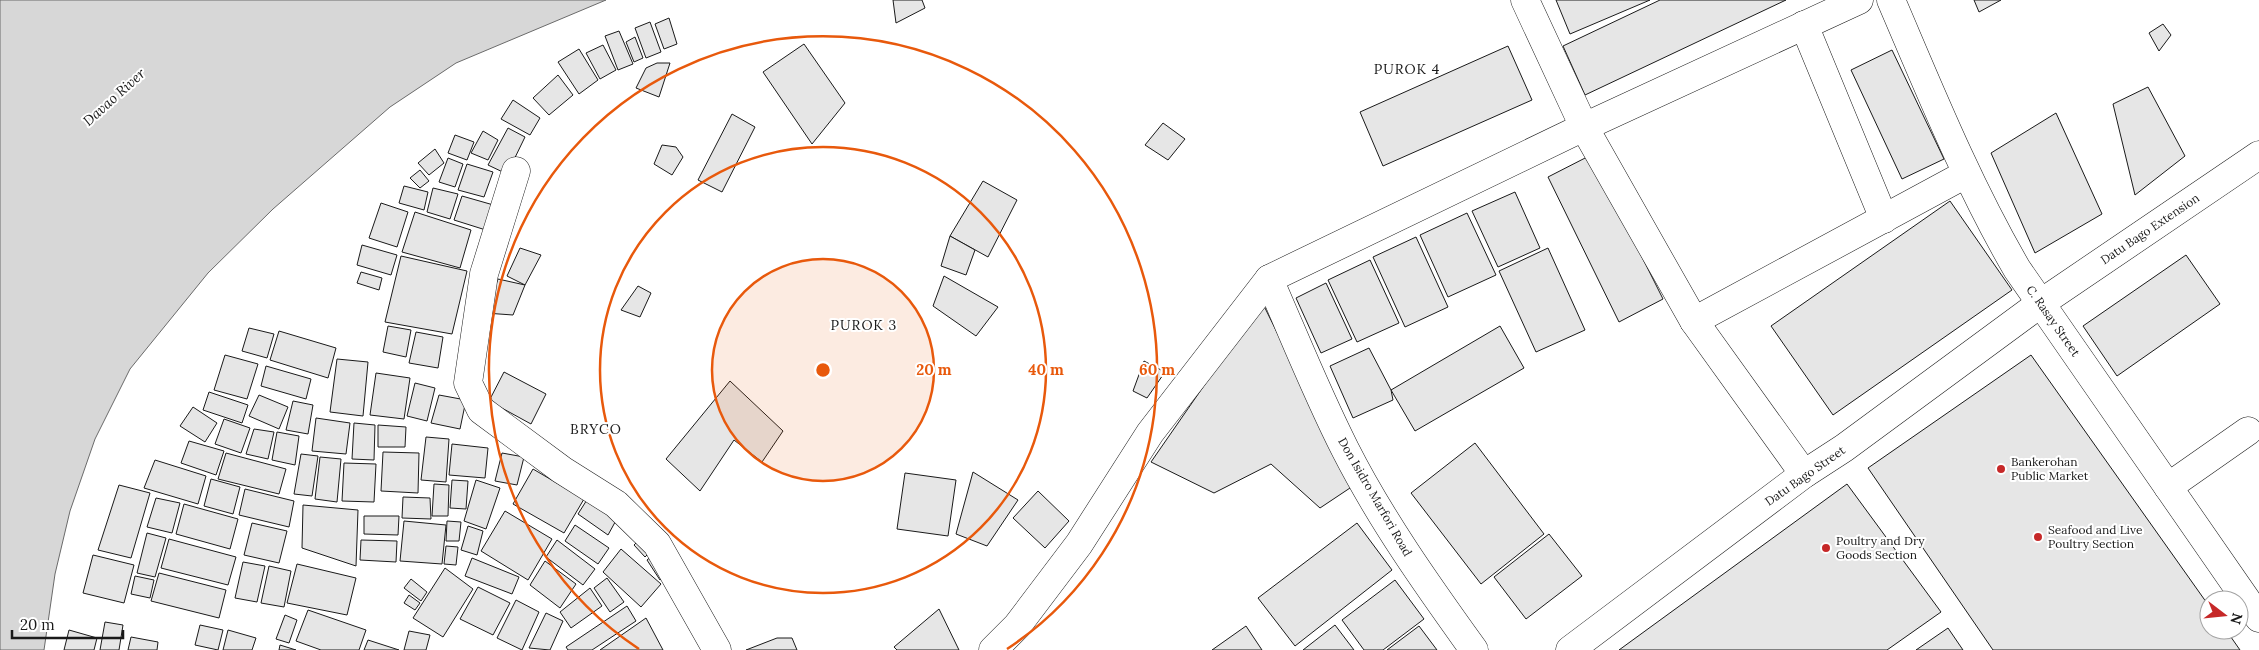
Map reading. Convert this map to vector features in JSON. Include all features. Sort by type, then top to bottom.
[{"type":"street","points":[[1525,0],[1584,127],[1694,321],[1804,474]]},
{"type":"street","points":[[993,650],[1018,626],[1079,544],[1150,433],[1269,279],[1584,127],[1859,0]]},
{"type":"street","name":"C. Rasay Street","points":[[1891,0],[1966,174],[1999,239],[2041,303],[2259,618]]},
{"type":"street","points":[[1804,26],[1884,219]]},
{"type":"street","name":"Datu Bago Extension","points":[[2041,303],[2259,155]]},
{"type":"street","points":[[516,171],[484,274],[468,383],[481,410],[562,470],[616,504],[657,544],[717,650]]},
{"type":"street","points":[[1694,321],[1966,174]]},
{"type":"street","name":"Don Isidro Marfori Road","points":[[1269,279],[1345,449],[1390,527],[1474,650]]},
{"type":"street","name":"Datu Bago Street","points":[[1570,650],[1804,474],[1844,448],[2041,303]]},
{"type":"street","points":[[2168,487],[2248,431]]},
{"type":"water","name":"Davao River","points":[[0,0],[606,0],[456,63],[390,107],[273,209],[208,273],[130,369],[95,439],[70,511],[55,574],[44,650],[0,650]]},
{"type":"building","points":[[893,0],[922,0],[925,8],[896,23]]},
{"type":"building","points":[[1556,0],[1650,0],[1570,34]]},
{"type":"building","points":[[1660,0],[1786,0],[1585,95],[1563,46]]},
{"type":"building","points":[[1974,0],[2001,0],[1979,12]]},
{"type":"building","points":[[669,18],[677,44],[664,49],[655,24]]},
{"type":"building","points":[[650,22],[661,52],[646,58],[635,28]]},
{"type":"building","points":[[2163,24],[2171,35],[2159,51],[2149,33]]},
{"type":"building","points":[[619,31],[633,64],[618,70],[605,36]]},
{"type":"building","points":[[635,37],[643,58],[634,62],[626,42]]},
{"type":"building","points":[[804,44],[845,103],[812,144],[763,72]]},
{"type":"building","points":[[603,45],[616,70],[600,79],[586,53]]},
{"type":"building","points":[[1508,46],[1532,100],[1383,166],[1360,112]]},
{"type":"building","points":[[579,49],[598,80],[579,94],[558,62]]},
{"type":"building","points":[[1892,50],[1944,159],[1902,179],[1851,70]]},
{"type":"building","points":[[657,63],[670,63],[659,97],[636,88],[646,68]]},
{"type":"building","points":[[558,75],[573,95],[549,115],[533,98]]},
{"type":"building","points":[[2148,87],[2185,156],[2135,195],[2113,104]]},
{"type":"building","points":[[513,100],[540,118],[530,135],[501,119]]},
{"type":"building","points":[[2056,113],[2102,214],[2035,253],[1991,153]]},
{"type":"building","points":[[732,114],[755,127],[722,192],[698,180]]},
{"type":"building","points":[[1163,123],[1185,139],[1168,160],[1145,145]]},
{"type":"building","points":[[508,128],[525,137],[507,174],[488,165]]},
{"type":"building","points":[[483,131],[498,140],[488,160],[471,153]]},
{"type":"building","points":[[455,135],[474,142],[467,160],[448,153]]},
{"type":"building","points":[[662,145],[676,147],[683,157],[672,175],[654,164]]},
{"type":"building","points":[[435,149],[444,163],[429,175],[418,163]]},
{"type":"building","points":[[1591,155],[1663,299],[1619,322],[1548,177]]},
{"type":"building","points":[[448,158],[463,164],[455,187],[439,182]]},
{"type":"building","points":[[467,164],[493,172],[484,197],[458,190]]},
{"type":"building","points":[[420,170],[429,181],[420,188],[410,178]]},
{"type":"building","points":[[983,181],[1017,200],[988,257],[950,236]]},
{"type":"building","points":[[404,186],[428,192],[424,210],[399,203]]},
{"type":"building","points":[[433,188],[458,194],[450,219],[427,212]]},
{"type":"building","points":[[1515,192],[1540,248],[1498,267],[1472,211]]},
{"type":"building","points":[[462,196],[497,206],[489,231],[454,220]]},
{"type":"building","points":[[1950,201],[2012,290],[1833,415],[1771,326]]},
{"type":"building","points":[[381,203],[408,212],[397,247],[369,238]]},
{"type":"building","points":[[415,212],[471,230],[460,268],[402,252]]},
{"type":"building","points":[[1467,213],[1496,275],[1448,297],[1420,235]]},
{"type":"building","points":[[950,236],[975,250],[966,275],[941,266]]},
{"type":"building","points":[[1416,237],[1448,307],[1405,327],[1373,257]]},
{"type":"building","points":[[362,245],[397,255],[391,275],[357,265]]},
{"type":"building","points":[[520,248],[541,255],[525,285],[507,276]]},
{"type":"building","points":[[1548,248],[1585,330],[1536,352],[1499,271]]},
{"type":"building","points":[[2186,255],[2220,304],[2117,376],[2083,326]]},
{"type":"building","points":[[401,256],[467,271],[452,334],[385,322]]},
{"type":"building","points":[[1370,260],[1399,323],[1357,342],[1328,280]]},
{"type":"building","points":[[361,272],[382,278],[379,290],[357,283]]},
{"type":"building","points":[[944,276],[998,307],[976,336],[933,306]]},
{"type":"building","points":[[498,279],[525,285],[513,315],[485,313]]},
{"type":"building","points":[[1326,283],[1352,339],[1321,353],[1296,298]]},
{"type":"building","points":[[638,286],[651,293],[640,317],[621,310]]},
{"type":"building","points":[[1262,302],[1353,486],[1320,508],[1271,464],[1214,493],[1151,462]]},
{"type":"building","points":[[388,326],[411,330],[406,357],[383,352]]},
{"type":"building","points":[[1500,326],[1524,368],[1415,431],[1391,390]]},
{"type":"building","points":[[249,328],[274,334],[267,358],[242,351]]},
{"type":"building","points":[[279,331],[336,348],[328,378],[270,360]]},
{"type":"building","points":[[416,332],[443,337],[438,368],[409,363]]},
{"type":"building","points":[[1369,348],[1391,390],[1393,400],[1353,418],[1330,366]]},
{"type":"building","points":[[225,355],[258,364],[247,399],[214,390]]},
{"type":"building","name":"Seafood and Live Poultry Section","points":[[2031,355],[2199,592],[2199,640],[2233,640],[2240,650],[1993,650],[1868,468]]},
{"type":"building","points":[[337,359],[368,362],[363,416],[330,412]]},
{"type":"building","points":[[1144,361],[1165,372],[1147,398],[1133,391]]},
{"type":"building","points":[[266,366],[311,379],[306,399],[261,386]]},
{"type":"building","points":[[504,372],[546,394],[531,424],[489,401]]},
{"type":"building","points":[[376,373],[410,378],[404,419],[370,415]]},
{"type":"building","points":[[730,381],[783,431],[762,462],[734,440],[700,491],[666,459]]},
{"type":"building","points":[[415,383],[435,388],[427,421],[407,416]]},
{"type":"building","points":[[209,392],[248,405],[242,423],[203,410]]},
{"type":"building","points":[[259,395],[288,407],[279,429],[249,416]]},
{"type":"building","points":[[439,395],[466,400],[460,429],[431,423]]},
{"type":"building","points":[[293,401],[313,405],[308,434],[286,430]]},
{"type":"building","points":[[193,407],[217,423],[205,442],[180,426]]},
{"type":"building","points":[[316,418],[350,423],[346,454],[312,451]]},
{"type":"building","points":[[224,419],[250,428],[241,453],[215,444]]},
{"type":"building","points":[[354,423],[375,425],[374,460],[352,459]]},
{"type":"building","points":[[378,425],[406,427],[405,447],[378,447]]},
{"type":"building","points":[[254,429],[274,432],[268,459],[246,454]]},
{"type":"building","points":[[277,432],[299,436],[295,465],[272,460]]},
{"type":"building","points":[[426,437],[449,439],[446,482],[421,480]]},
{"type":"building","points":[[189,441],[224,451],[216,475],[181,463]]},
{"type":"building","points":[[1475,443],[1544,534],[1481,584],[1411,493]]},
{"type":"building","points":[[452,444],[488,448],[485,478],[449,475]]},
{"type":"building","points":[[383,452],[419,453],[418,493],[381,491]]},
{"type":"building","points":[[226,453],[286,469],[279,494],[218,479]]},
{"type":"building","points":[[502,453],[524,457],[517,485],[495,481]]},
{"type":"building","points":[[301,454],[318,456],[312,496],[294,494]]},
{"type":"building","points":[[320,457],[341,459],[337,502],[315,499]]},
{"type":"building","points":[[155,460],[206,476],[198,504],[144,488]]},
{"type":"building","points":[[344,463],[376,464],[374,502],[342,501]]},
{"type":"building","points":[[533,469],[584,499],[564,533],[513,504]]},
{"type":"building","points":[[973,472],[1018,500],[987,546],[956,534]]},
{"type":"building","points":[[905,473],[956,480],[948,536],[897,529]]},
{"type":"building","points":[[211,479],[240,487],[233,514],[204,506]]},
{"type":"building","points":[[452,480],[468,481],[466,509],[450,508]]},
{"type":"building","points":[[476,480],[500,488],[486,529],[464,521]]},
{"type":"building","points":[[434,484],[449,485],[448,516],[432,516]]},
{"type":"building","name":"Poultry and Dry Goods Section","points":[[1847,484],[1941,612],[1887,650],[1619,650]]},
{"type":"building","points":[[119,485],[150,493],[131,558],[98,550]]},
{"type":"building","points":[[245,489],[294,501],[289,527],[239,515]]},
{"type":"building","points":[[1038,491],[1069,521],[1045,548],[1013,518]]},
{"type":"building","points":[[590,495],[619,515],[608,535],[578,514]]},
{"type":"building","points":[[403,497],[430,498],[431,519],[402,518]]},
{"type":"building","points":[[156,498],[180,503],[172,533],[147,527]]},
{"type":"building","points":[[184,504],[238,519],[230,549],[176,534]]},
{"type":"building","points":[[303,505],[358,510],[356,566],[302,548]]},
{"type":"building","points":[[505,511],[552,539],[528,580],[481,551]]},
{"type":"building","points":[[364,516],[399,516],[398,535],[364,534]]},
{"type":"building","points":[[404,521],[446,525],[442,564],[400,561]]},
{"type":"building","points":[[447,521],[461,522],[459,541],[446,541]]},
{"type":"building","points":[[252,523],[287,531],[279,563],[244,555]]},
{"type":"building","points":[[1357,523],[1392,570],[1295,646],[1258,598]]},
{"type":"building","points":[[575,525],[609,548],[598,564],[565,541]]},
{"type":"building","points":[[468,526],[483,531],[477,555],[461,550]]},
{"type":"building","points":[[147,533],[166,538],[155,577],[137,573]]},
{"type":"building","points":[[1549,534],[1582,576],[1526,619],[1494,577]]},
{"type":"building","points":[[644,535],[651,551],[645,557],[634,545]]},
{"type":"building","points":[[169,539],[236,557],[228,585],[161,568]]},
{"type":"building","points":[[361,540],[397,541],[396,562],[360,560]]},
{"type":"building","points":[[557,540],[595,569],[583,585],[546,557]]},
{"type":"building","points":[[446,546],[458,547],[456,565],[444,564]]},
{"type":"building","points":[[621,549],[661,584],[641,607],[603,572]]},
{"type":"building","points":[[657,552],[670,572],[660,580],[647,560]]},
{"type":"building","points":[[93,555],[134,565],[124,603],[83,593]]},
{"type":"building","points":[[472,558],[519,577],[512,594],[465,576]]},
{"type":"building","points":[[545,561],[576,584],[560,608],[530,585]]},
{"type":"building","points":[[243,562],[265,566],[257,602],[235,598]]},
{"type":"building","points":[[297,564],[356,578],[347,615],[287,603]]},
{"type":"building","points":[[269,566],[291,571],[284,607],[261,603]]},
{"type":"building","points":[[445,568],[473,589],[443,637],[413,618]]},
{"type":"building","points":[[159,573],[226,590],[219,618],[151,601]]},
{"type":"building","points":[[135,576],[154,580],[150,598],[131,594]]},
{"type":"building","points":[[607,578],[624,602],[610,612],[594,588]]},
{"type":"building","points":[[411,579],[427,592],[421,601],[404,588]]},
{"type":"building","points":[[1395,580],[1424,619],[1383,650],[1364,650],[1342,620]]},
{"type":"building","points":[[478,587],[510,603],[493,635],[460,619]]},
{"type":"building","points":[[590,588],[602,606],[571,628],[560,612]]},
{"type":"building","points":[[409,595],[420,603],[415,610],[404,603]]},
{"type":"building","points":[[516,600],[539,612],[522,650],[497,638]]},
{"type":"building","points":[[627,606],[636,621],[592,650],[568,650],[566,647]]},
{"type":"building","points":[[939,609],[959,650],[897,650],[894,647]]},
{"type":"building","points":[[308,610],[366,630],[359,650],[321,650],[296,641]]},
{"type":"building","points":[[546,613],[563,621],[550,650],[529,648]]},
{"type":"building","points":[[285,615],[297,620],[289,643],[276,639]]},
{"type":"building","points":[[646,618],[663,650],[600,650]]},
{"type":"building","points":[[105,622],[123,625],[119,650],[100,650]]},
{"type":"building","points":[[200,625],[223,630],[218,650],[195,645]]},
{"type":"building","points":[[1335,625],[1354,650],[1303,650]]},
{"type":"building","points":[[1246,626],[1262,650],[1212,650]]},
{"type":"building","points":[[1419,626],[1437,650],[1387,650]]},
{"type":"building","points":[[1948,628],[1963,650],[1916,650]]},
{"type":"building","points":[[69,630],[97,638],[94,650],[64,650]]},
{"type":"building","points":[[228,630],[256,638],[252,650],[223,650]]},
{"type":"building","points":[[409,631],[430,635],[426,650],[404,650]]},
{"type":"building","points":[[131,637],[158,642],[157,650],[128,650]]},
{"type":"building","points":[[777,638],[792,638],[797,650],[746,650]]},
{"type":"building","points":[[368,640],[399,650],[364,650]]},
{"type":"building","points":[[280,645],[296,650],[279,650]]},
{"type":"place","name":"Bankerohan Public Market","points":[[2001,469]]},
{"type":"place","name":"Seafood and Live Poultry Section","points":[[2038,537]]},
{"type":"place","name":"Poultry and Dry Goods Section","points":[[1826,548]]},
{"type":"district","name":"PUROK 4","points":[[1407,69]]},
{"type":"district","name":"PUROK 3","points":[[864,325]]},
{"type":"district","name":"BRYCO","points":[[596,429]]}]
